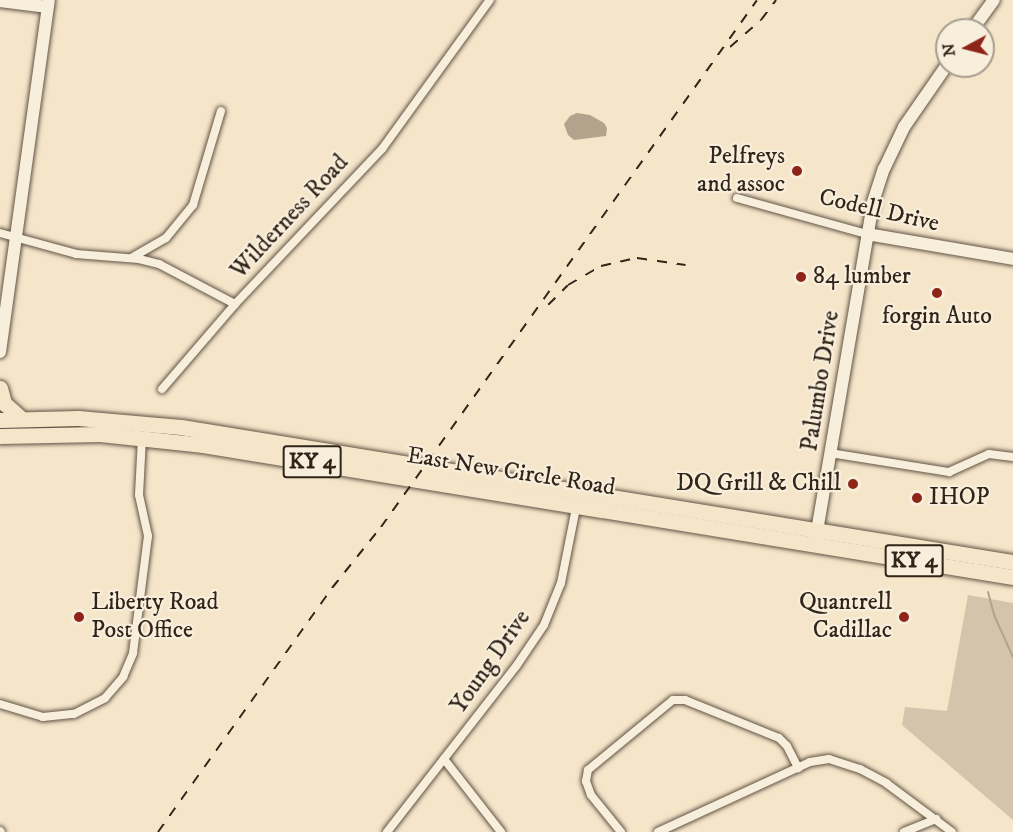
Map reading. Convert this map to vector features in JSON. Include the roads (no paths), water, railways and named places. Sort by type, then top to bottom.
[{"type":"highway","points":[[0,387],[4,403],[21,418]]},
{"type":"highway","name":"East New Circle Road","points":[[0,420],[78,418],[203,445],[578,498],[816,538],[1013,578]]},
{"type":"highway","name":"East New Circle Road","points":[[0,436],[142,430]]},
{"type":"highway","name":"East New Circle Road","points":[[816,538],[1013,562]]},
{"type":"street","name":"Wilderness Road","points":[[0,233],[76,254],[130,258],[159,264],[235,304],[381,149],[490,0]]},
{"type":"street","points":[[981,18],[994,0]]},
{"type":"street","points":[[0,1],[48,3],[0,352]]},
{"type":"street","name":"Palumbo Drive","points":[[816,538],[867,234],[879,182],[904,127],[938,78]]},
{"type":"street","points":[[130,258],[166,238],[193,205],[221,111]]},
{"type":"street","name":"Codell Drive","points":[[737,198],[867,234],[1013,259]]},
{"type":"street","points":[[162,389],[235,304]]},
{"type":"street","points":[[0,704],[43,717],[74,714],[105,698],[123,678],[133,652],[148,536],[139,495],[142,430]]},
{"type":"street","points":[[830,453],[949,472],[989,454],[1013,457]]},
{"type":"street","name":"Young Drive","points":[[387,832],[517,665],[544,625],[561,584],[578,498]]},
{"type":"street","points":[[621,832],[591,795],[586,781],[588,770],[602,756],[673,700],[685,700],[779,738],[787,746],[798,768]]},
{"type":"street","points":[[444,759],[501,832]]},
{"type":"street","points":[[658,832],[798,768],[823,759],[845,763],[886,783],[952,832]]},
{"type":"street","points":[[904,832],[937,819]]},
{"type":"waterway","points":[[988,592],[994,615],[1013,657]]},
{"type":"railway","points":[[158,832],[332,588],[381,527],[757,0]]},
{"type":"railway","points":[[730,47],[761,20],[776,0]]},
{"type":"railway","points":[[548,305],[568,285],[601,266],[637,258],[686,265]]},
{"type":"place","name":"Pelfreys and assoc","points":[[797,171]]},
{"type":"place","name":"84 lumber","points":[[801,277]]},
{"type":"place","name":"forgin Auto","points":[[937,293]]},
{"type":"place","name":"DQ Grill & Chill","points":[[853,484]]},
{"type":"place","name":"IHOP","points":[[917,498]]},
{"type":"place","name":"Liberty Road Post Office","points":[[79,617]]},
{"type":"place","name":"Quantrell Cadillac","points":[[904,617]]}]
